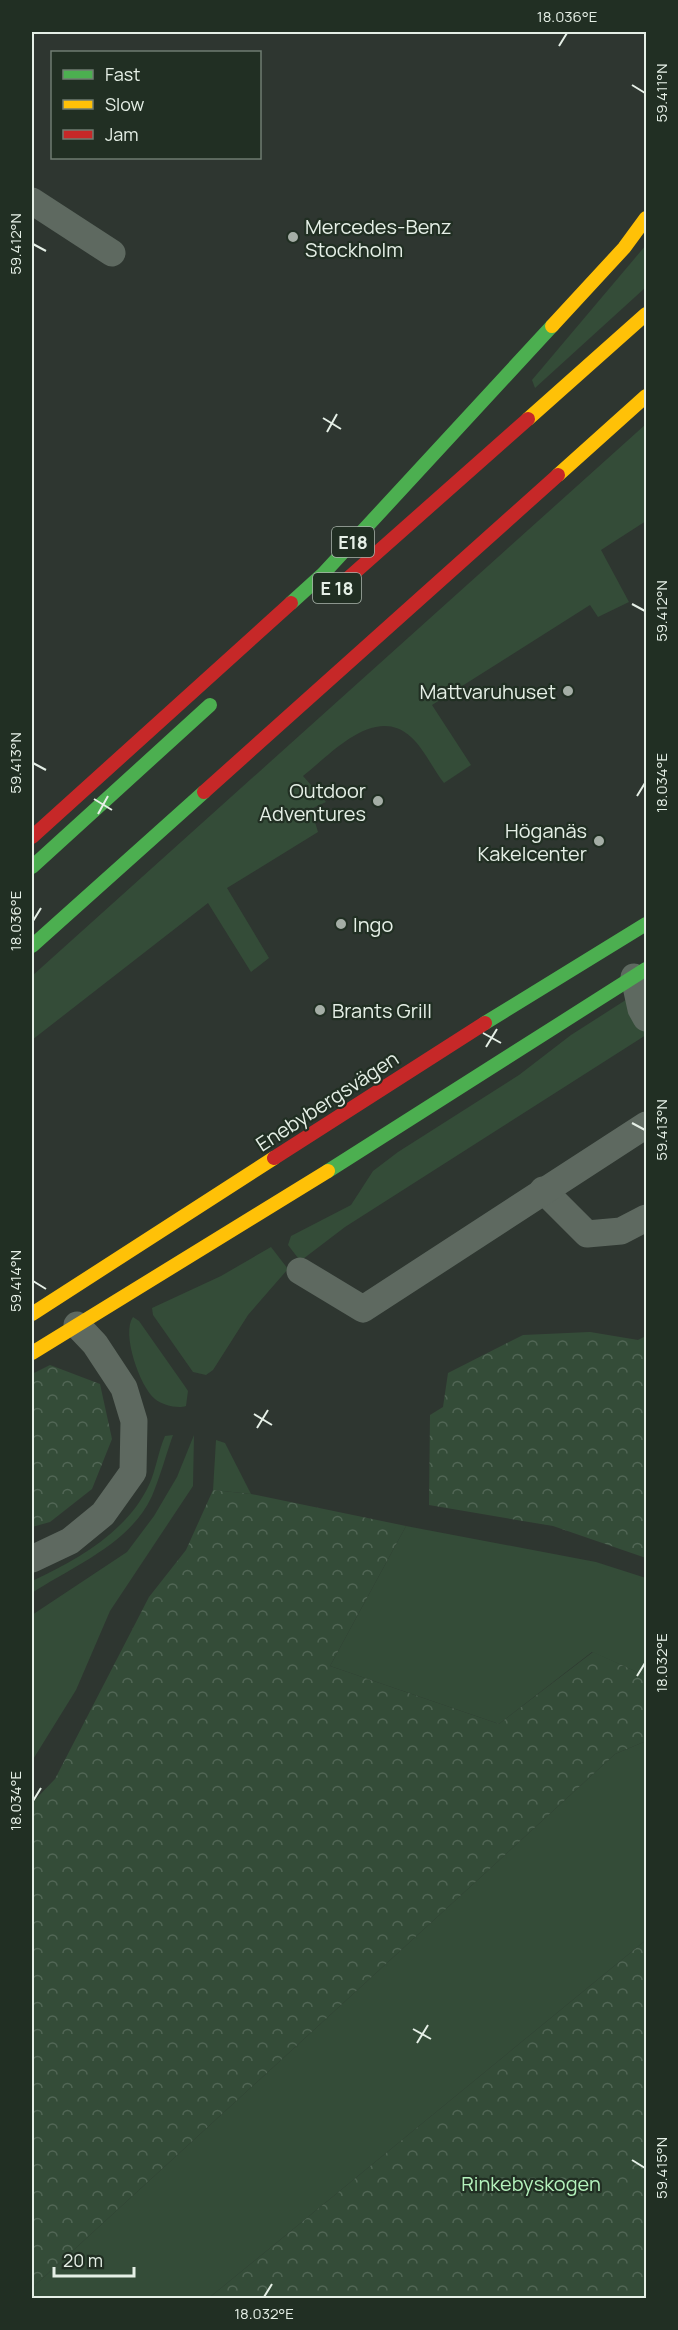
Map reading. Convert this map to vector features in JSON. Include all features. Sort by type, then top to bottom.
[{"type":"main road","name":"E18","points":[[32,837],[323,574],[617,256],[646,218]]},
{"type":"main road","name":"E 18","points":[[323,602],[646,314]]},
{"type":"main road","points":[[32,946],[646,396]]},
{"type":"main road","points":[[32,867],[219,697]]},
{"type":"main road","name":"Enebybergsvägen","points":[[32,1353],[66,1312],[430,1057],[486,1037],[646,924]]},
{"type":"main road","name":"Enebybergsvägen","points":[[32,1314],[66,1312],[236,1231],[640,973]]},
{"type":"main road","points":[[486,1037],[502,1062]]},
{"type":"street","points":[[32,201],[112,253]]},
{"type":"street","points":[[640,973],[641,1010],[646,1018]]},
{"type":"street","points":[[300,1271],[363,1309],[646,1125]]},
{"type":"street","points":[[543,1190],[587,1234],[621,1231],[646,1218]]},
{"type":"street","points":[[32,1559],[70,1541],[103,1514],[133,1472],[134,1421],[124,1388],[95,1344],[66,1312]]},
{"type":"green space","points":[[646,245],[646,287],[535,388],[532,380]]},
{"type":"green space","points":[[646,424],[646,521],[601,550],[629,602],[598,617],[590,605],[432,705],[471,765],[444,783],[416,742],[397,728],[383,726],[368,729],[354,736],[303,776],[326,802],[311,809],[318,832],[227,888],[269,958],[251,972],[208,903],[32,1040],[32,976]]},
{"type":"green space","points":[[646,987],[646,1035],[345,1227],[303,1259],[298,1258],[288,1245],[291,1236],[351,1205],[373,1171],[398,1152],[519,1075],[571,1035]]},
{"type":"green space","points":[[271,1247],[288,1269],[248,1315],[213,1370],[206,1375],[193,1372],[153,1315],[152,1308],[221,1276]]},
{"type":"green space","points":[[133,1317],[139,1321],[188,1391],[186,1406],[166,1405],[149,1393],[138,1372],[131,1347],[129,1335]]},
{"type":"green space","points":[[590,1332],[638,1340],[646,1336],[646,1558],[553,1526],[429,1505],[430,1415],[443,1407],[448,1373],[523,1335]]},
{"type":"green space","points":[[50,1365],[100,1384],[112,1439],[92,1489],[50,1522],[32,1527],[32,1374]]},
{"type":"green space","points":[[173,1435],[152,1496],[130,1528],[99,1552],[32,1593],[32,1581],[83,1554],[128,1517],[140,1502],[149,1485],[165,1436]]},
{"type":"green space","points":[[194,1435],[193,1486],[110,1611],[76,1690],[32,1761],[32,1615],[127,1552],[154,1516],[177,1477]]},
{"type":"green space","points":[[216,1440],[225,1443],[251,1494],[213,1490]]},
{"type":"green space","points":[[213,1490],[251,1494],[406,1526],[330,1666],[499,1724],[593,1652],[646,1676],[646,1741],[615,1754],[32,2288],[32,1803],[55,1779],[149,1597],[186,1550]]},
{"type":"green space","points":[[406,1526],[596,1562],[646,1578],[646,1676],[592,1652],[499,1724],[330,1666]]},
{"type":"green space","points":[[646,1741],[646,1940],[209,2298],[32,2298],[32,2288],[615,1754]]},
{"type":"green space","name":"Rinkebyskogen","points":[[646,1940],[646,2298],[209,2298]]},
{"type":"traffic: fast","points":[[291,603],[323,574],[552,326]]},
{"type":"traffic: fast","points":[[32,867],[210,705]]},
{"type":"traffic: fast","points":[[32,946],[204,792]]},
{"type":"traffic: fast","points":[[485,1023],[646,924]]},
{"type":"traffic: fast","points":[[328,1171],[646,969]]},
{"type":"traffic: slow","points":[[552,326],[624,248],[646,218]]},
{"type":"traffic: slow","points":[[528,419],[646,314]]},
{"type":"traffic: slow","points":[[558,475],[646,396]]},
{"type":"traffic: slow","points":[[32,1314],[274,1158]]},
{"type":"traffic: slow","points":[[32,1353],[328,1171]]},
{"type":"traffic: jam","points":[[336,589],[528,419]]},
{"type":"traffic: jam","points":[[204,792],[558,475]]},
{"type":"traffic: jam","points":[[32,837],[291,603]]},
{"type":"traffic: jam","points":[[274,1158],[485,1023]]},
{"type":"place","name":"Mercedes-Benz Stockholm","points":[[293,237]]},
{"type":"place","name":"Mattvaruhuset","points":[[568,691]]},
{"type":"place","name":"Outdoor Adventures","points":[[378,801]]},
{"type":"place","name":"Höganäs Kakelcenter","points":[[599,841]]},
{"type":"place","name":"Ingo","points":[[341,924]]},
{"type":"place","name":"Brants Grill","points":[[320,1010]]}]
